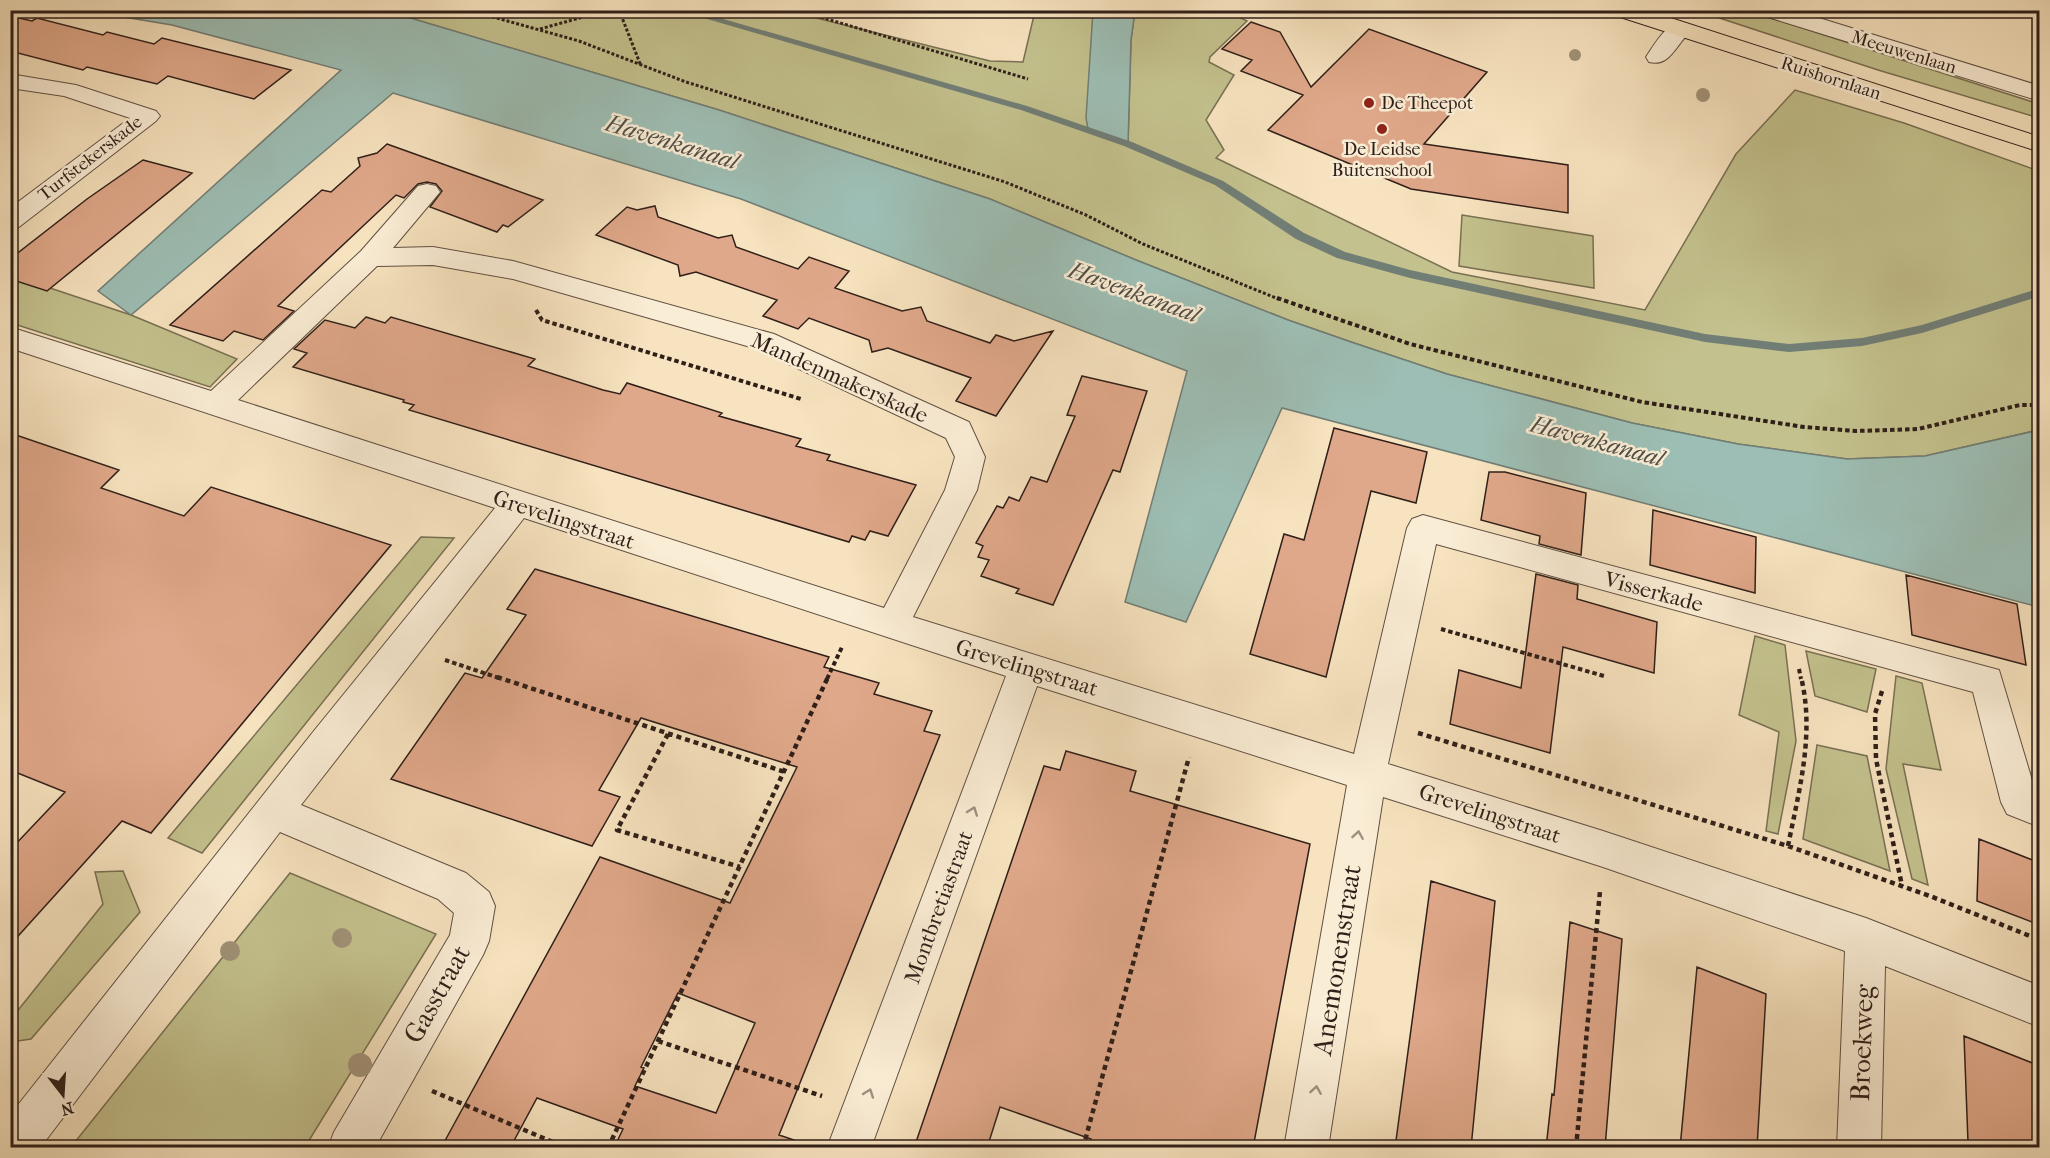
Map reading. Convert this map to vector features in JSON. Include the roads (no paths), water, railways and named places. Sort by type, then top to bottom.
[{"type":"main road","name":"Ruishornlaan","points":[[1622,10],[2040,145]]},
{"type":"street","name":"Meeuwenlaan","points":[[1769,10],[2040,94]]},
{"type":"street","points":[[1657,57],[1680,29]]},
{"type":"street","name":"Turfstekerskade","points":[[10,81],[68,90],[148,116],[10,221]]},
{"type":"street","points":[[217,403],[370,257],[427,192]]},
{"type":"street","name":"Mandenmakerskade","points":[[370,257],[433,256],[513,270],[764,341],[958,430],[970,457],[962,490],[892,625]]},
{"type":"street","name":"Grevelingstraat","points":[[10,337],[892,625],[1368,773],[1603,849],[1866,938],[2040,1007]]},
{"type":"street","points":[[12,1148],[401,645],[517,504]]},
{"type":"street","name":"Visserkade","points":[[1368,773],[1423,528],[1987,681],[2020,802],[2040,810]]},
{"type":"street","name":"Montbretiastraat","points":[[849,1148],[1027,667]]},
{"type":"street","name":"Anemonenstraat","points":[[1306,1148],[1368,773]]},
{"type":"street","name":"Gasstraat","points":[[274,812],[452,886],[475,906],[469,941],[350,1148]]},
{"type":"street","name":"Broekweg","points":[[1858,1148],[1866,938]]},
{"type":"water","name":"Havenkanaal","points":[[87,11],[387,11],[719,110],[990,199],[1288,320],[1447,374],[1632,423],[1738,444],[1847,459],[1925,456],[2039,430],[2039,607],[1282,408],[1186,622],[1125,602],[1187,371],[741,199],[393,93],[131,315],[98,291],[341,70],[172,25]]},
{"type":"water","points":[[1093,11],[1135,11],[1131,40],[1128,144],[1088,129],[1086,118]]},
{"type":"waterway","points":[[680,10],[1024,108],[1128,144],[1219,183],[1300,236],[1341,255],[1410,274],[1705,338],[1789,348],[1862,342],[1922,329],[2040,292]]},
{"type":"place","name":"De Theepot","points":[[1369,103]]},
{"type":"place","name":"De Leidse Buitenschool","points":[[1382,129]]}]
